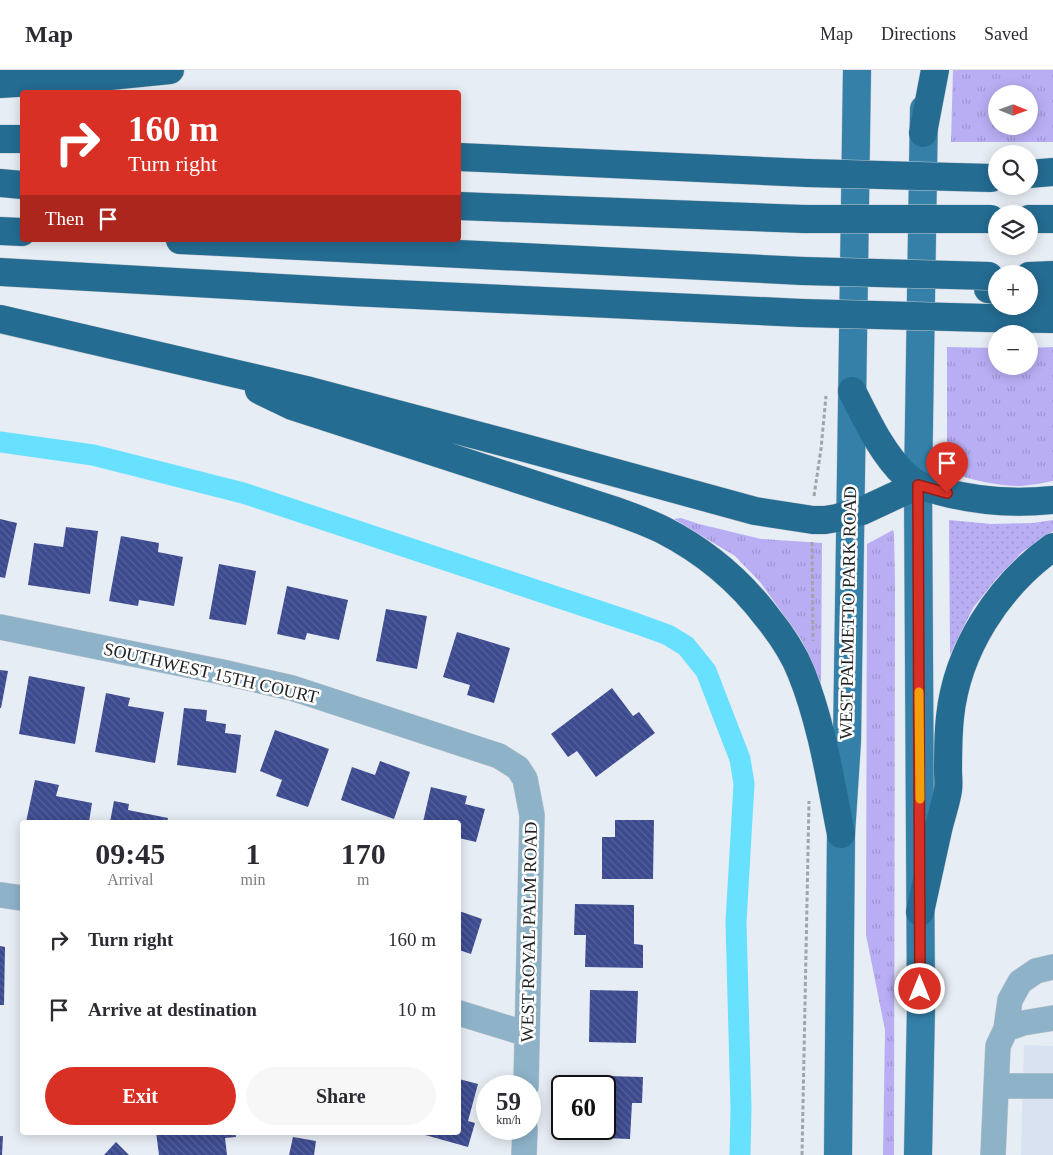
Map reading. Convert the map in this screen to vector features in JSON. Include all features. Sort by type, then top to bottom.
[{"type":"highway","points":[[0,84],[80,79],[170,70]]},
{"type":"highway","points":[[923,132],[935,70]]},
{"type":"highway","points":[[0,139],[20,139]]},
{"type":"highway","points":[[461,157],[808,173],[988,178]]},
{"type":"highway","points":[[1038,173],[1053,172]]},
{"type":"highway","points":[[1038,181],[1053,182]]},
{"type":"highway","points":[[0,184],[20,185]]},
{"type":"highway","points":[[461,206],[804,219],[988,219]]},
{"type":"highway","points":[[0,231],[20,232]]},
{"type":"highway","points":[[220,242],[803,271],[988,283]]},
{"type":"highway","points":[[0,272],[371,293],[802,313],[1053,318]]},
{"type":"highway","points":[[1038,276],[1053,275]]},
{"type":"highway","points":[[1038,294],[1053,296]]},
{"type":"highway","points":[[0,319],[310,391],[755,511],[813,520],[825,520],[850,515],[918,485]]},
{"type":"highway","points":[[215,368],[292,406],[613,510],[661,530],[701,552],[741,586],[758,605],[785,641],[800,670],[821,733],[841,834]]},
{"type":"highway","points":[[852,391],[886,453],[918,485],[947,493],[987,500],[1009,502],[1053,500]]},
{"type":"highway","points":[[920,912],[948,789],[950,718],[953,695],[961,670],[971,644],[984,620],[1000,598],[1038,557],[1053,547]]},
{"type":"main road","name":"WEST PALMETTO PARK ROAD","points":[[838,1155],[841,834],[847,741],[857,70]]},
{"type":"main road","points":[[918,1155],[920,912],[918,485],[924,70]]},
{"type":"street","name":"SOUTHWEST 15TH COURT","points":[[0,627],[292,688],[499,756],[518,768],[525,779]]},
{"type":"street","name":"WEST ROYAL PALM ROAD","points":[[525,779],[532,815],[526,1075]]},
{"type":"street","points":[[0,895],[20,898]]},
{"type":"street","points":[[993,1155],[998,1046],[1006,1029],[1010,1000],[1020,982],[1036,971],[1053,967]]},
{"type":"street","points":[[461,1014],[527,1034]]},
{"type":"street","points":[[1006,1029],[1023,1023],[1053,1018]]},
{"type":"street","points":[[996,1086],[1053,1086]]},
{"type":"street","points":[[524,1155],[525,1140]]},
{"type":"path","points":[[812,540],[813,648]]},
{"type":"path","points":[[802,1155],[809,800]]},
{"type":"shaded area","points":[[1024,1045],[1053,1046],[1053,1155],[1021,1155]]},
{"type":"green space","points":[[953,70],[1053,70],[1053,142],[951,142]]},
{"type":"green space","points":[[947,347],[988,348],[988,375],[1038,375],[1038,348],[1053,347],[1053,481],[1022,486],[984,482],[955,473],[949,468],[947,462]]},
{"type":"green space","points":[[681,518],[761,539],[822,543],[821,683],[801,639],[760,582],[735,556],[674,519]]},
{"type":"green space","points":[[949,520],[991,524],[1033,523],[1053,520],[1053,531],[1022,552],[996,579],[973,608],[950,655]]},
{"type":"green space","points":[[893,530],[895,582],[894,1155],[883,1155],[885,1030],[866,935],[867,544]]},
{"type":"building","points":[[0,519],[17,523],[5,578],[0,577]]},
{"type":"building","points":[[66,527],[98,531],[90,594],[28,585],[34,543],[63,547]]},
{"type":"building","points":[[121,536],[159,543],[158,552],[183,557],[174,606],[139,600],[138,606],[109,601]]},
{"type":"building","points":[[219,564],[256,571],[246,625],[209,619]]},
{"type":"building","points":[[287,586],[348,600],[339,640],[307,633],[305,640],[277,634]]},
{"type":"building","points":[[386,609],[427,616],[417,669],[376,661]]},
{"type":"building","points":[[457,632],[510,648],[494,703],[467,695],[470,685],[443,677]]},
{"type":"building","points":[[0,670],[8,671],[1,708],[0,708]]},
{"type":"building","points":[[29,676],[85,687],[75,744],[19,734]]},
{"type":"building","points":[[612,688],[633,716],[639,712],[655,733],[596,777],[577,751],[568,757],[551,734]]},
{"type":"building","points":[[106,693],[130,698],[128,706],[164,712],[155,763],[95,752]]},
{"type":"building","points":[[184,708],[207,710],[206,721],[226,724],[225,733],[241,735],[236,773],[177,765]]},
{"type":"building","points":[[275,730],[329,749],[308,807],[276,796],[282,780],[260,771]]},
{"type":"building","points":[[380,761],[410,772],[394,819],[341,800],[352,767],[375,775]]},
{"type":"building","points":[[35,780],[59,785],[56,796],[92,803],[89,820],[26,820]]},
{"type":"building","points":[[431,787],[467,796],[465,804],[485,809],[476,842],[461,838],[461,820],[423,820]]},
{"type":"building","points":[[114,801],[129,804],[128,810],[168,818],[168,820],[110,820]]},
{"type":"building","points":[[615,820],[654,820],[653,879],[602,879],[602,837],[615,837]]},
{"type":"building","points":[[575,904],[634,905],[634,944],[643,945],[643,968],[585,967],[586,935],[574,935]]},
{"type":"building","points":[[461,912],[482,919],[471,954],[461,951]]},
{"type":"building","points":[[0,946],[5,947],[4,1005],[0,1005]]},
{"type":"building","points":[[590,990],[638,991],[636,1043],[589,1042]]},
{"type":"building","points":[[616,1076],[643,1077],[642,1103],[632,1103],[630,1139],[616,1138]]},
{"type":"building","points":[[461,1080],[476,1083],[476,1091],[468,1121],[475,1123],[468,1147],[425,1135],[461,1135]]},
{"type":"building","points":[[156,1135],[236,1135],[236,1137],[225,1138],[227,1155],[159,1155]]},
{"type":"building","points":[[0,1136],[3,1136],[2,1155],[0,1155]]},
{"type":"building","points":[[293,1137],[316,1141],[314,1155],[289,1155]]},
{"type":"building","points":[[116,1142],[129,1155],[104,1155]]},
{"type":"waterway","points":[[0,442],[93,455],[243,493],[635,623],[668,635],[686,646],[706,671],[740,759],[744,784],[736,922],[741,1108],[740,1155]]},
{"type":"slow traffic","points":[[919,692],[920,799]]},
{"type":"route","points":[[920,989],[918,485],[947,493]]}]
